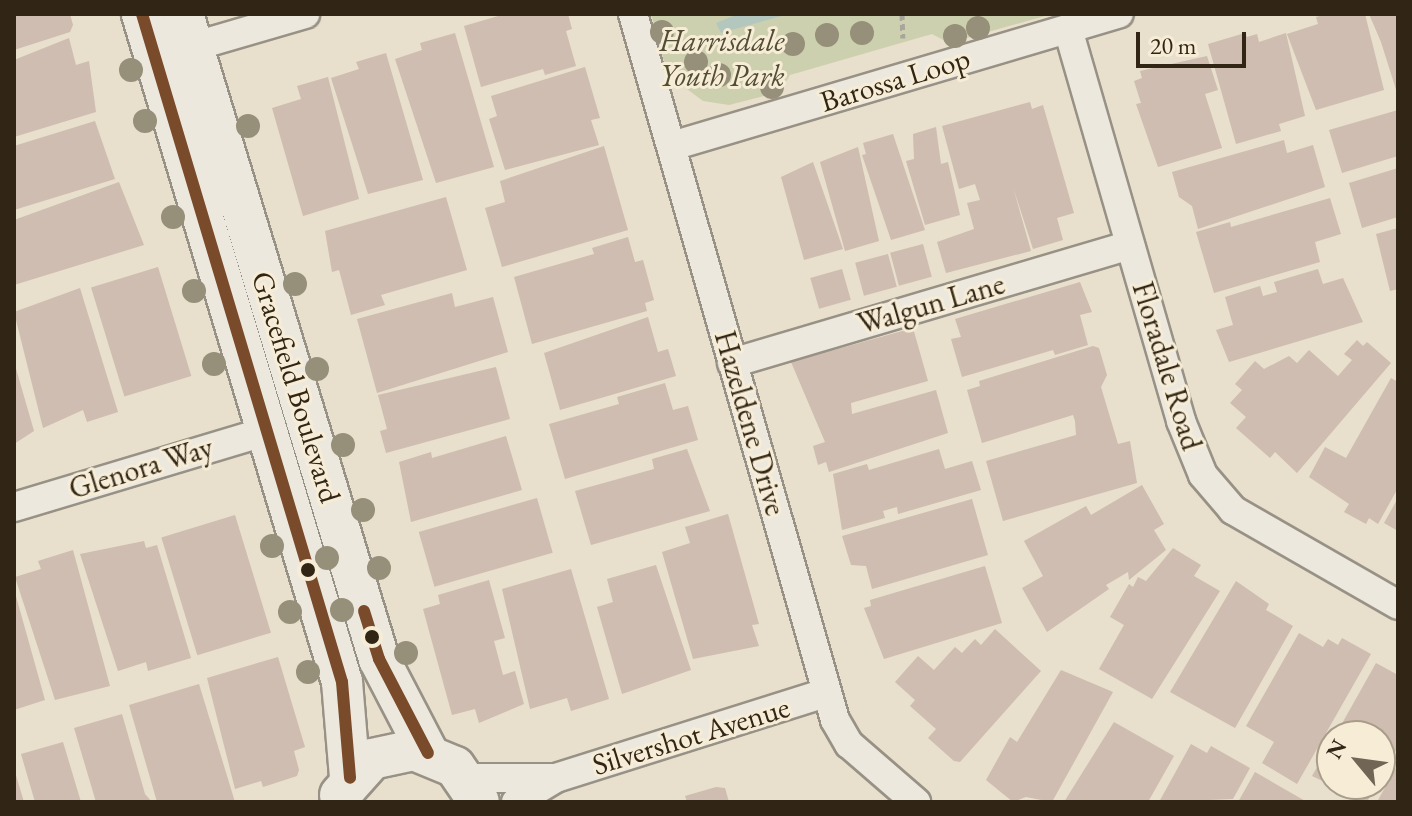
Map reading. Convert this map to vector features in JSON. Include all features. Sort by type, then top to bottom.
[{"type":"street","name":"Gracefield Boulevard","points":[[142,14],[342,682],[343,790]]},
{"type":"street","points":[[188,30],[305,14]]},
{"type":"street","name":"Hazeldene Drive","points":[[633,14],[826,693],[849,744],[916,802]]},
{"type":"street","name":"Barossa Loop","points":[[672,146],[1119,14]]},
{"type":"street","name":"Floradale Road","points":[[1068,29],[1181,421],[1203,475],[1241,516],[1398,605]]},
{"type":"street","name":"Gracefield Boulevard","points":[[188,30],[379,659],[428,753]]},
{"type":"street","name":"Walgun Lane","points":[[732,363],[1130,245]]},
{"type":"street","name":"Glenora Way","points":[[14,507],[267,431]]},
{"type":"street","name":"Silvershot Avenue","points":[[472,790],[556,778],[826,693]]},
{"type":"street","points":[[343,790],[385,753],[428,753],[472,790]]},
{"type":"street","name":"Silvershot Avenue","points":[[516,802],[556,778]]},
{"type":"path","points":[[902,14],[903,38]]},
{"type":"green space","name":"Harrisdale Youth Park","points":[[651,14],[1052,14],[949,43],[932,34],[790,75],[780,92],[729,105],[703,101],[675,80],[665,65]]},
{"type":"shaded area","points":[[738,14],[789,14],[721,33],[716,23]]},
{"type":"building","points":[[14,14],[70,14],[73,25],[70,32],[14,50]]},
{"type":"building","points":[[505,14],[568,14],[572,29],[566,31],[576,66],[545,75],[543,69],[481,87],[464,26]]},
{"type":"building","points":[[1365,14],[1384,90],[1316,110],[1287,34],[1318,24],[1316,17]]},
{"type":"building","points":[[1369,14],[1398,14],[1398,96],[1381,42]]},
{"type":"building","points":[[455,33],[494,167],[436,183],[395,59],[422,50],[420,43]]},
{"type":"building","points":[[1245,33],[1247,37],[1257,34],[1259,42],[1286,33],[1305,116],[1279,124],[1281,131],[1236,144],[1208,44]]},
{"type":"building","points":[[69,38],[76,65],[89,61],[96,112],[14,137],[14,60]]},
{"type":"building","points":[[386,53],[423,180],[368,194],[331,78],[359,69],[356,62]]},
{"type":"building","points":[[1207,56],[1218,90],[1205,94],[1222,148],[1158,167],[1136,104],[1141,103],[1134,81],[1142,78],[1140,71]]},
{"type":"building","points":[[585,67],[600,118],[591,120],[599,145],[505,170],[489,119],[497,116],[491,96]]},
{"type":"building","points":[[328,77],[359,199],[303,216],[272,108],[301,99],[297,86]]},
{"type":"building","points":[[1030,102],[1032,109],[1043,105],[1074,213],[1057,218],[1063,240],[1033,249],[1013,187],[1031,251],[946,273],[937,242],[974,229],[967,203],[980,200],[975,184],[959,189],[942,126]]},
{"type":"building","points":[[1398,110],[1398,156],[1342,173],[1329,130]]},
{"type":"building","points":[[95,121],[115,179],[14,210],[14,146]]},
{"type":"building","points":[[936,127],[941,164],[948,162],[960,215],[925,225],[906,161],[914,159],[913,134]]},
{"type":"building","points":[[893,134],[925,230],[891,240],[862,155],[866,154],[863,143]]},
{"type":"building","points":[[1284,140],[1287,153],[1313,145],[1325,187],[1198,229],[1192,206],[1179,197],[1172,172]]},
{"type":"building","points":[[604,146],[628,230],[502,267],[485,208],[505,202],[500,181]]},
{"type":"building","points":[[858,147],[879,241],[845,251],[820,162]]},
{"type":"building","points":[[813,162],[843,249],[804,260],[781,177]]},
{"type":"building","points":[[1398,168],[1398,217],[1362,228],[1349,183]]},
{"type":"building","points":[[119,182],[144,245],[14,285],[14,220]]},
{"type":"building","points":[[446,197],[467,270],[381,295],[385,305],[351,315],[339,270],[332,272],[325,231]]},
{"type":"building","points":[[1330,198],[1341,234],[1315,242],[1320,262],[1214,293],[1196,232],[1230,222],[1231,227]]},
{"type":"building","points":[[1398,228],[1398,289],[1390,291],[1376,234]]},
{"type":"building","points":[[628,237],[635,262],[643,260],[654,300],[645,303],[647,311],[532,344],[514,277],[594,254],[592,248]]},
{"type":"building","points":[[923,244],[932,277],[899,286],[890,253]]},
{"type":"building","points":[[888,254],[897,287],[864,296],[855,263]]},
{"type":"building","points":[[158,267],[191,376],[124,396],[91,287]]},
{"type":"building","points":[[842,269],[851,300],[819,309],[810,278]]},
{"type":"building","points":[[1318,269],[1323,284],[1343,278],[1363,322],[1229,362],[1216,330],[1233,325],[1225,297],[1260,286],[1263,296],[1277,292],[1274,282]]},
{"type":"building","points":[[1080,282],[1092,312],[1080,315],[1088,345],[1055,355],[1053,350],[962,377],[951,339],[961,337],[955,319]]},
{"type":"building","points":[[80,288],[118,412],[87,422],[83,410],[43,428],[14,312]]},
{"type":"building","points":[[452,293],[455,307],[493,297],[508,352],[377,393],[357,319]]},
{"type":"building","points":[[648,317],[658,352],[668,349],[676,376],[560,410],[544,353]]},
{"type":"building","points":[[913,328],[928,381],[851,403],[852,414],[936,390],[948,433],[829,472],[826,462],[818,465],[813,446],[825,442],[791,362]]},
{"type":"building","points":[[1357,340],[1363,346],[1367,342],[1391,363],[1297,473],[1275,452],[1270,458],[1236,428],[1246,417],[1230,403],[1242,390],[1235,384],[1255,361],[1264,369],[1289,356],[1297,363],[1309,350],[1338,376],[1352,360],[1344,354]]},
{"type":"building","points":[[1093,346],[1099,348],[1107,375],[1101,387],[1118,444],[1130,441],[1137,483],[1003,521],[986,461],[1076,435],[1075,421],[1073,415],[982,443],[967,390],[980,386],[979,381]]},
{"type":"building","points":[[14,365],[34,431],[14,444]]},
{"type":"building","points":[[496,367],[510,419],[386,453],[380,431],[387,429],[378,395]]},
{"type":"building","points":[[1391,378],[1398,382],[1398,488],[1378,524],[1369,518],[1366,524],[1344,512],[1349,504],[1309,477],[1325,447],[1346,458]]},
{"type":"building","points":[[665,383],[673,410],[688,406],[698,440],[565,479],[549,424],[619,404],[617,397]]},
{"type":"building","points":[[506,436],[522,490],[411,522],[399,462],[431,452],[432,458]]},
{"type":"building","points":[[687,449],[710,511],[591,545],[575,491],[654,469],[652,459]]},
{"type":"building","points":[[939,449],[945,469],[972,461],[981,490],[898,514],[897,507],[883,511],[885,518],[842,530],[833,474],[867,464],[869,470]]},
{"type":"building","points":[[1142,485],[1164,524],[1154,530],[1166,550],[1129,580],[1128,572],[1106,585],[1109,589],[1047,632],[1022,588],[1043,576],[1024,541],[1086,506],[1091,515]]},
{"type":"building","points":[[537,498],[553,553],[434,587],[419,532]]},
{"type":"building","points":[[1398,498],[1398,531],[1384,523]]},
{"type":"building","points":[[972,499],[988,555],[872,589],[866,566],[851,565],[842,536]]},
{"type":"building","points":[[728,514],[759,624],[752,625],[759,646],[693,659],[662,552],[690,543],[685,527]]},
{"type":"building","points":[[235,515],[271,633],[197,655],[161,538]]},
{"type":"building","points":[[144,541],[146,548],[157,545],[191,658],[148,671],[146,662],[118,671],[80,554]]},
{"type":"building","points":[[1173,548],[1201,565],[1194,576],[1220,591],[1152,699],[1099,669],[1124,625],[1110,617],[1129,584],[1133,587],[1138,577],[1146,581]]},
{"type":"building","points":[[73,550],[110,686],[55,700],[15,577],[41,569],[38,561]]},
{"type":"building","points":[[656,565],[691,670],[622,694],[597,607],[613,602],[607,579]]},
{"type":"building","points":[[985,566],[1002,623],[884,659],[864,608],[871,606],[870,600]]},
{"type":"building","points":[[571,569],[609,699],[571,711],[567,698],[530,709],[502,589]]},
{"type":"building","points":[[489,580],[505,638],[494,641],[503,675],[515,671],[524,704],[479,723],[475,709],[452,715],[423,609],[440,604],[438,595]]},
{"type":"building","points":[[1236,581],[1269,604],[1266,610],[1293,626],[1235,728],[1170,692]]},
{"type":"building","points":[[14,589],[45,700],[14,710]]},
{"type":"building","points":[[995,629],[1041,671],[960,762],[954,761],[928,738],[936,729],[910,706],[915,700],[895,682],[918,656],[934,670],[955,647],[962,653],[975,639],[981,645]]},
{"type":"building","points":[[1299,633],[1323,647],[1328,639],[1338,645],[1342,638],[1371,654],[1333,720],[1316,720],[1316,751],[1297,784],[1262,763],[1274,742],[1246,726]]},
{"type":"building","points":[[278,657],[305,747],[294,751],[299,770],[297,776],[263,787],[261,781],[235,789],[207,678]]},
{"type":"building","points":[[1376,663],[1398,675],[1396,751],[1396,720],[1344,720]]},
{"type":"building","points":[[1061,670],[1113,692],[1052,802],[1026,797],[1013,802],[986,780],[1010,737],[1017,742]]},
{"type":"building","points":[[199,684],[235,802],[157,802],[129,705]]},
{"type":"building","points":[[122,714],[145,794],[152,802],[96,802],[74,728]]},
{"type":"building","points":[[1114,722],[1174,756],[1148,802],[1064,802]]},
{"type":"building","points":[[63,742],[81,802],[35,802],[21,754]]},
{"type":"building","points":[[1191,744],[1207,753],[1211,746],[1250,768],[1233,799],[1159,802]]},
{"type":"building","points":[[1398,764],[1398,802],[1377,802],[1396,800]]},
{"type":"building","points":[[15,772],[24,802],[14,802]]},
{"type":"building","points":[[1255,772],[1307,802],[1238,802]]},
{"type":"building","points":[[716,787],[725,788],[729,802],[687,802],[685,796]]},
{"type":"transit line","points":[[142,14],[342,682],[350,778]]},
{"type":"transit line","points":[[364,611],[379,659],[428,753]]}]
